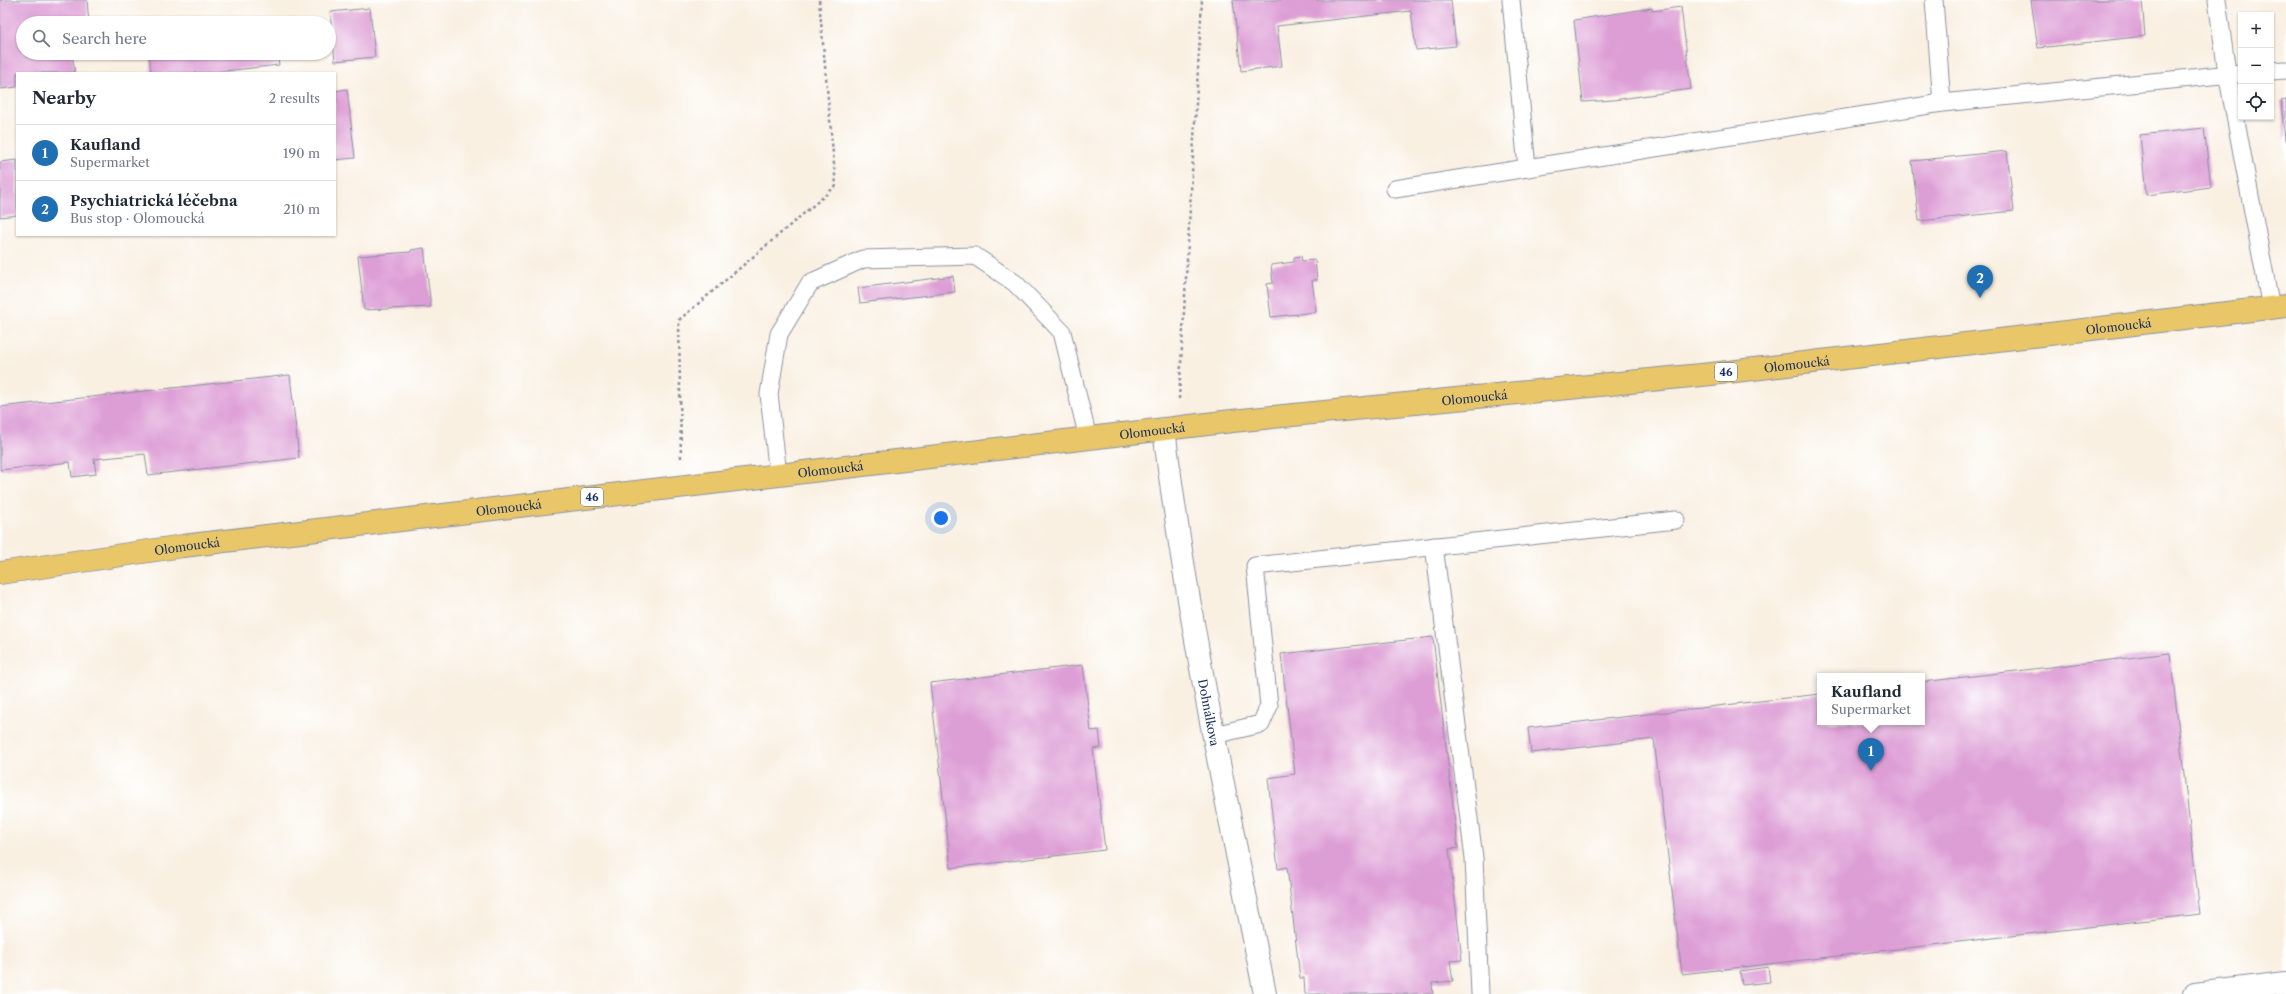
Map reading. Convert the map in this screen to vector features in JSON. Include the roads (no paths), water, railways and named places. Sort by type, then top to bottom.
[{"type":"main road","name":"Olomoucká","points":[[10,572],[183,546],[1088,438],[1711,374],[2278,307]]},
{"type":"street","name":"Dohnálkova","points":[[1171,429],[1173,498],[1214,735],[1265,994]]},
{"type":"street","points":[[2195,994],[2286,983]]},
{"type":"lane","points":[[1511,0],[1527,168]]},
{"type":"lane","points":[[1934,0],[1942,103]]},
{"type":"lane","points":[[2217,0],[2234,73],[2278,307]]},
{"type":"lane","points":[[2274,71],[2286,70]]},
{"type":"lane","points":[[1395,188],[1942,103],[2234,73]]},
{"type":"lane","points":[[778,475],[769,394],[779,334],[810,283],[863,260],[975,256],[1015,283],[1062,332],[1088,438]]},
{"type":"lane","points":[[1214,735],[1261,724],[1269,706],[1255,566],[1676,520]]},
{"type":"lane","points":[[1434,546],[1474,858],[1480,994]]},
{"type":"place","name":"Psychiatrická léčebna","points":[[1980,298]]},
{"type":"place","name":"Kaufland","points":[[1871,771]]}]
